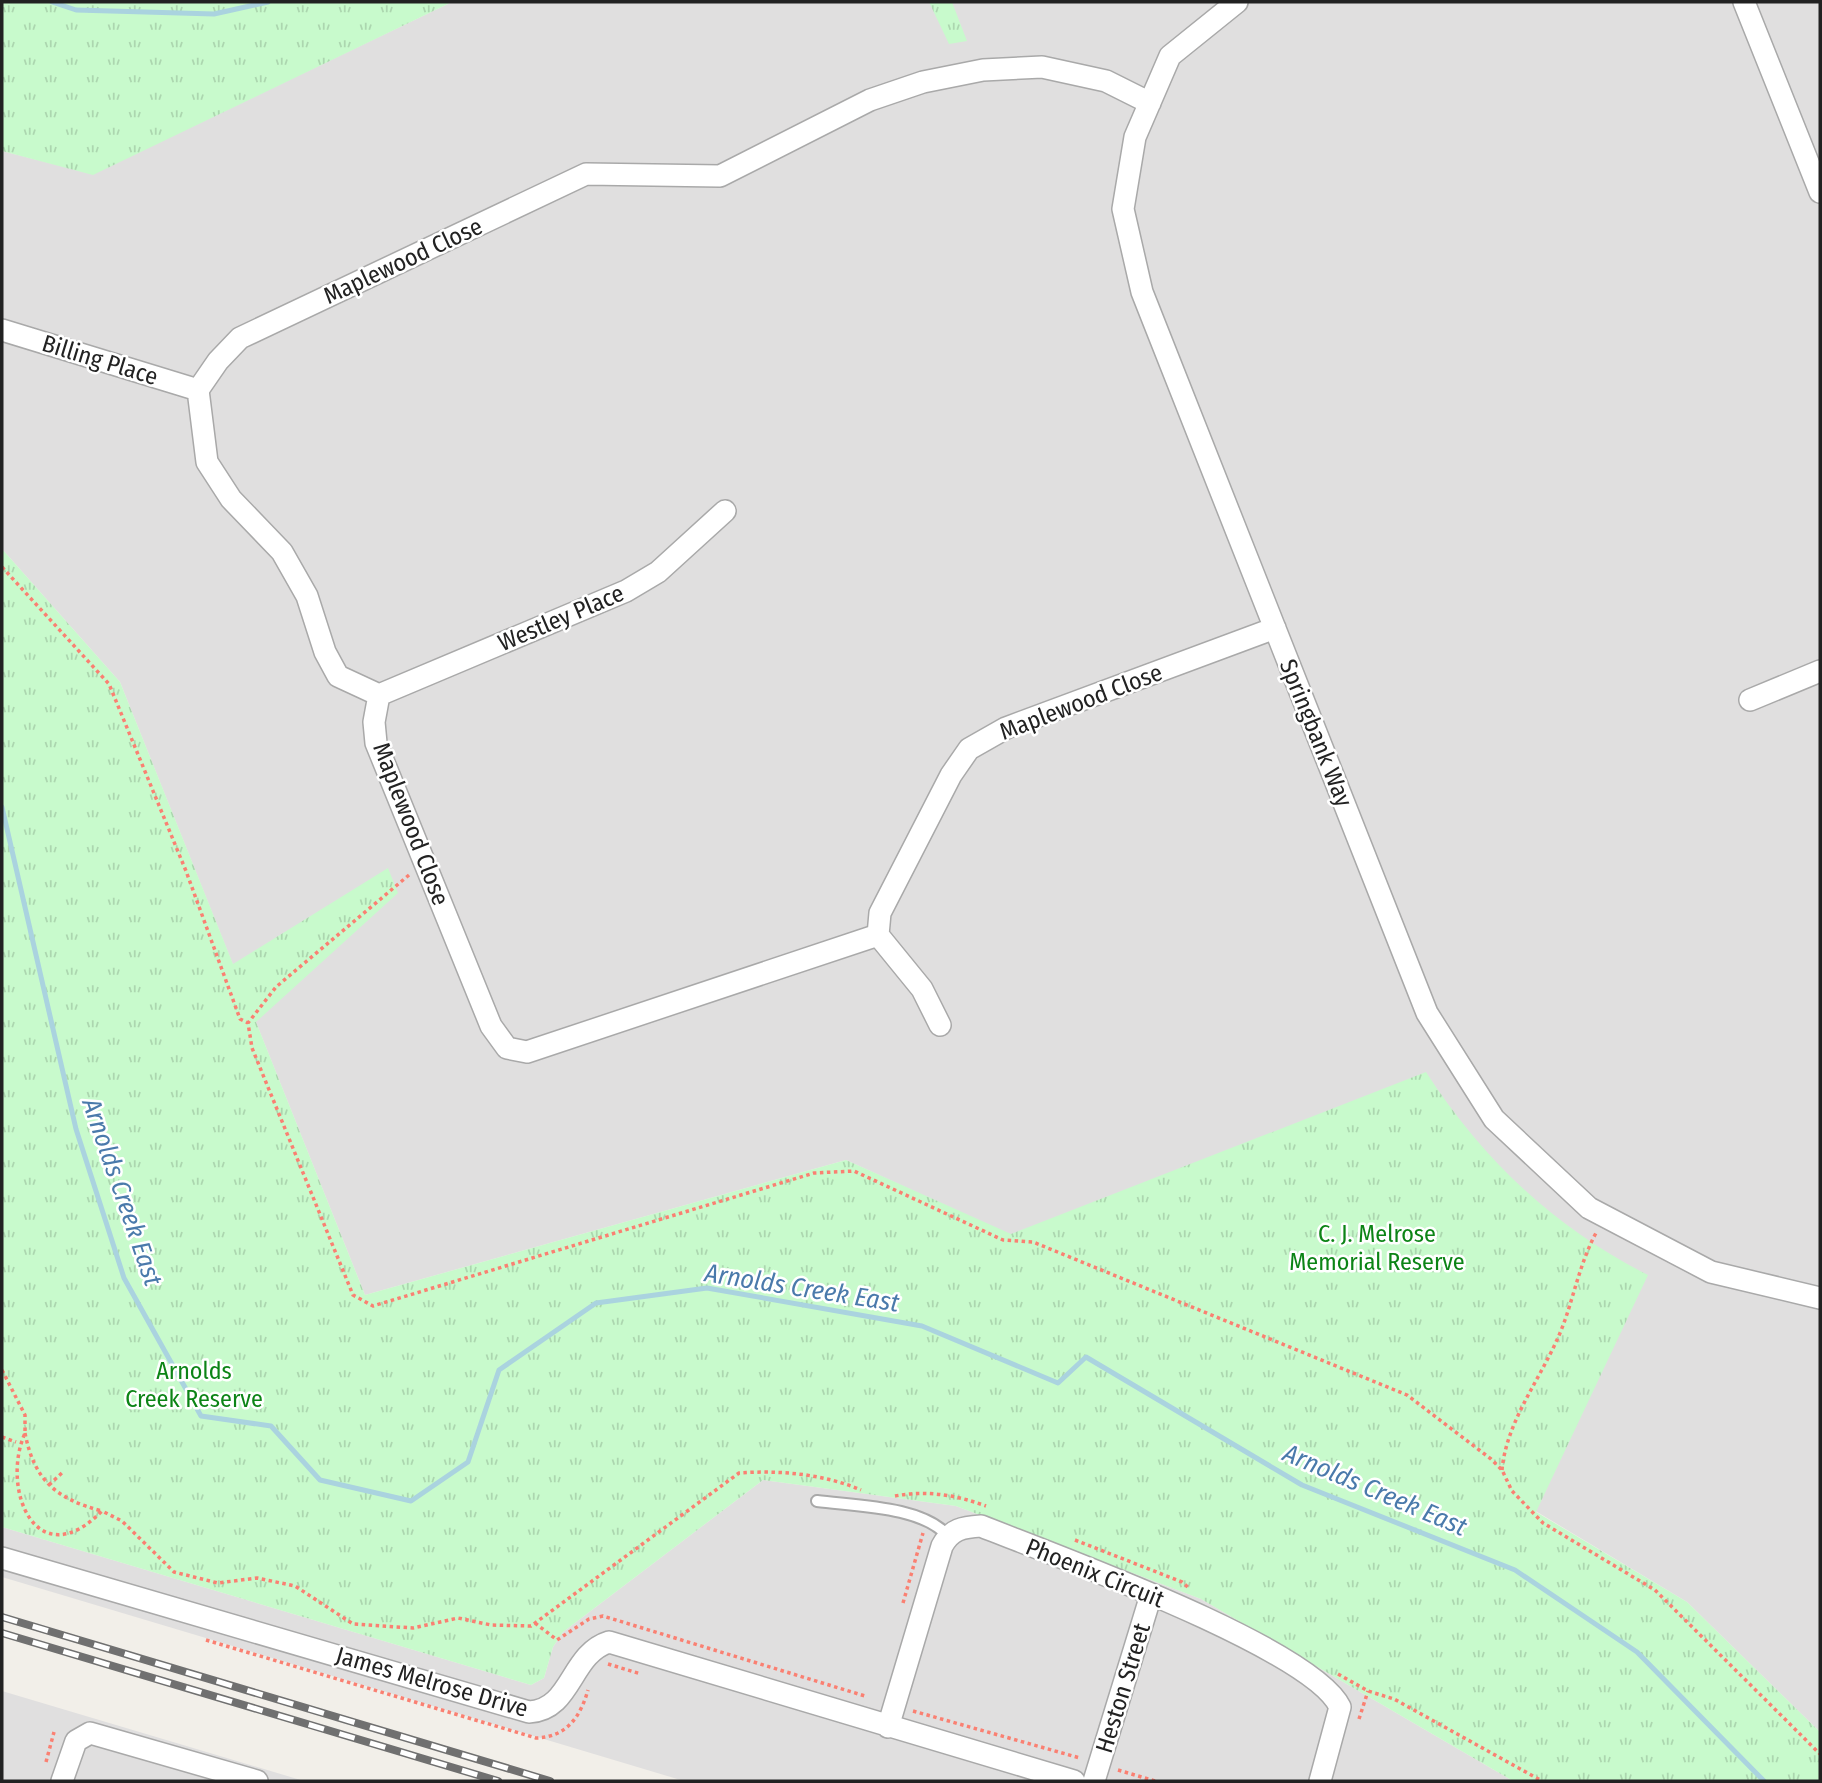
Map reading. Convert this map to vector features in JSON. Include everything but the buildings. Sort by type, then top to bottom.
[{"type":"street","name":"Springbank Way","points":[[1237,2],[1170,56],[1135,137],[1124,209],[1142,292],[1427,1013],[1494,1119],[1589,1209],[1711,1272],[1820,1298]]},
{"type":"street","points":[[1744,2],[1820,192]]},
{"type":"street","name":"Maplewood Close","points":[[198,390],[218,361],[240,338],[586,174],[720,176],[870,100],[923,82],[983,70],[1042,67],[1106,81],[1150,103]]},
{"type":"street","name":"Billing Place","points":[[2,330],[198,390]]},
{"type":"street","points":[[198,390],[207,462],[231,499],[282,552],[307,596],[324,652],[338,676],[379,695]]},
{"type":"street","name":"Westley Place","points":[[379,695],[626,591],[658,572],[725,511]]},
{"type":"street","name":"Maplewood Close","points":[[379,695],[374,722],[376,743],[491,1026],[507,1048],[527,1052],[878,935],[880,913],[951,775],[969,749],[1006,728],[1275,628]]},
{"type":"street","points":[[1749,700],[1820,671]]},
{"type":"street","points":[[878,935],[922,989],[940,1025]]},
{"type":"street","name":"Phoenix Circuit","points":[[948,1536],[963,1527],[981,1527],[1151,1594],[1241,1636],[1323,1684],[1335,1696],[1340,1707],[1320,1781]]},
{"type":"street","points":[[888,1727],[942,1546],[948,1536]]},
{"type":"street","name":"James Melrose Drive","points":[[2,1558],[529,1713],[541,1712],[552,1706],[560,1698],[584,1657],[596,1646],[609,1642],[1074,1781]]},
{"type":"street","name":"Heston Street","points":[[1094,1781],[1151,1594]]},
{"type":"street","points":[[62,1781],[76,1741],[90,1733],[257,1781]]},
{"type":"lane","points":[[817,1501],[908,1514],[938,1524],[948,1536]]},
{"type":"path","points":[[2,567],[109,684],[186,871],[240,1019],[248,1023]]},
{"type":"path","points":[[425,862],[276,986],[248,1023],[252,1048],[353,1294],[373,1306],[814,1172],[854,1171],[1003,1240],[1032,1242],[1407,1395],[1502,1471],[1512,1491],[1543,1523],[1655,1590],[1820,1754]]},
{"type":"path","points":[[1502,1471],[1505,1445],[1564,1321],[1574,1284],[1592,1242]]},
{"type":"path","points":[[2,1370],[24,1415],[31,1460],[61,1497],[122,1521],[174,1573],[218,1583],[257,1578],[295,1586],[353,1625],[413,1628],[458,1618],[491,1625],[531,1626],[738,1473],[777,1472],[815,1477],[871,1495]]},
{"type":"path","points":[[11,1448],[25,1433]]},
{"type":"path","points":[[2,1437],[16,1442]]},
{"type":"path","points":[[50,1485],[64,1471]]},
{"type":"path","points":[[893,1496],[918,1492],[965,1498],[990,1508]]},
{"type":"path","points":[[37,1534],[62,1535],[90,1522],[102,1511]]},
{"type":"path","points":[[1067,1537],[1182,1582],[1192,1590]]},
{"type":"path","points":[[1335,1672],[1371,1692],[1394,1699],[1542,1781]]},
{"type":"path","points":[[46,1764],[54,1732]]},
{"type":"shaded area","points":[[452,2],[1820,2],[1820,1732],[1687,1602],[1284,1360],[846,1160],[365,1295],[120,682],[2,549],[2,151],[93,174]]},
{"type":"shaded area","points":[[763,1480],[956,1506],[1201,1599],[1513,1781],[684,1781],[2,1577],[2,1527],[531,1685],[544,1678],[553,1647],[563,1632]]},
{"type":"shaded area","points":[[2,1691],[304,1781],[2,1781]]},
{"type":"green space","points":[[2,2],[452,2],[93,175],[2,151]]},
{"type":"green space","points":[[929,2],[952,2],[967,41],[949,44]]},
{"type":"green space","name":"Arnolds Creek Reserve","points":[[2,549],[120,682],[233,964],[388,868],[398,893],[256,1022],[365,1295],[846,1160],[1011,1234],[1426,1072],[1471,1134],[1524,1189],[1582,1236],[1648,1275],[1536,1512],[1687,1602],[1820,1732],[1820,1781],[1513,1781],[1201,1599],[956,1506],[763,1480],[563,1632],[553,1647],[544,1678],[531,1685],[2,1527]]},
{"type":"waterway","points":[[52,2],[76,10],[214,14],[268,2]]},
{"type":"waterway","name":"Arnolds Creek East","points":[[2,807],[76,1129],[124,1278],[201,1416],[271,1426],[320,1480],[411,1501],[468,1462],[499,1370],[596,1303],[707,1288],[922,1326],[1058,1383],[1086,1357],[1302,1485],[1515,1570],[1637,1652],[1764,1781]]},
{"type":"railway","points":[[2,1617],[550,1781]]},
{"type":"railway","points":[[2,1633],[498,1781]]},
{"type":"park label","name":"C. J. Melrose Memorial Reserve","points":[[1377,1248]]}]
